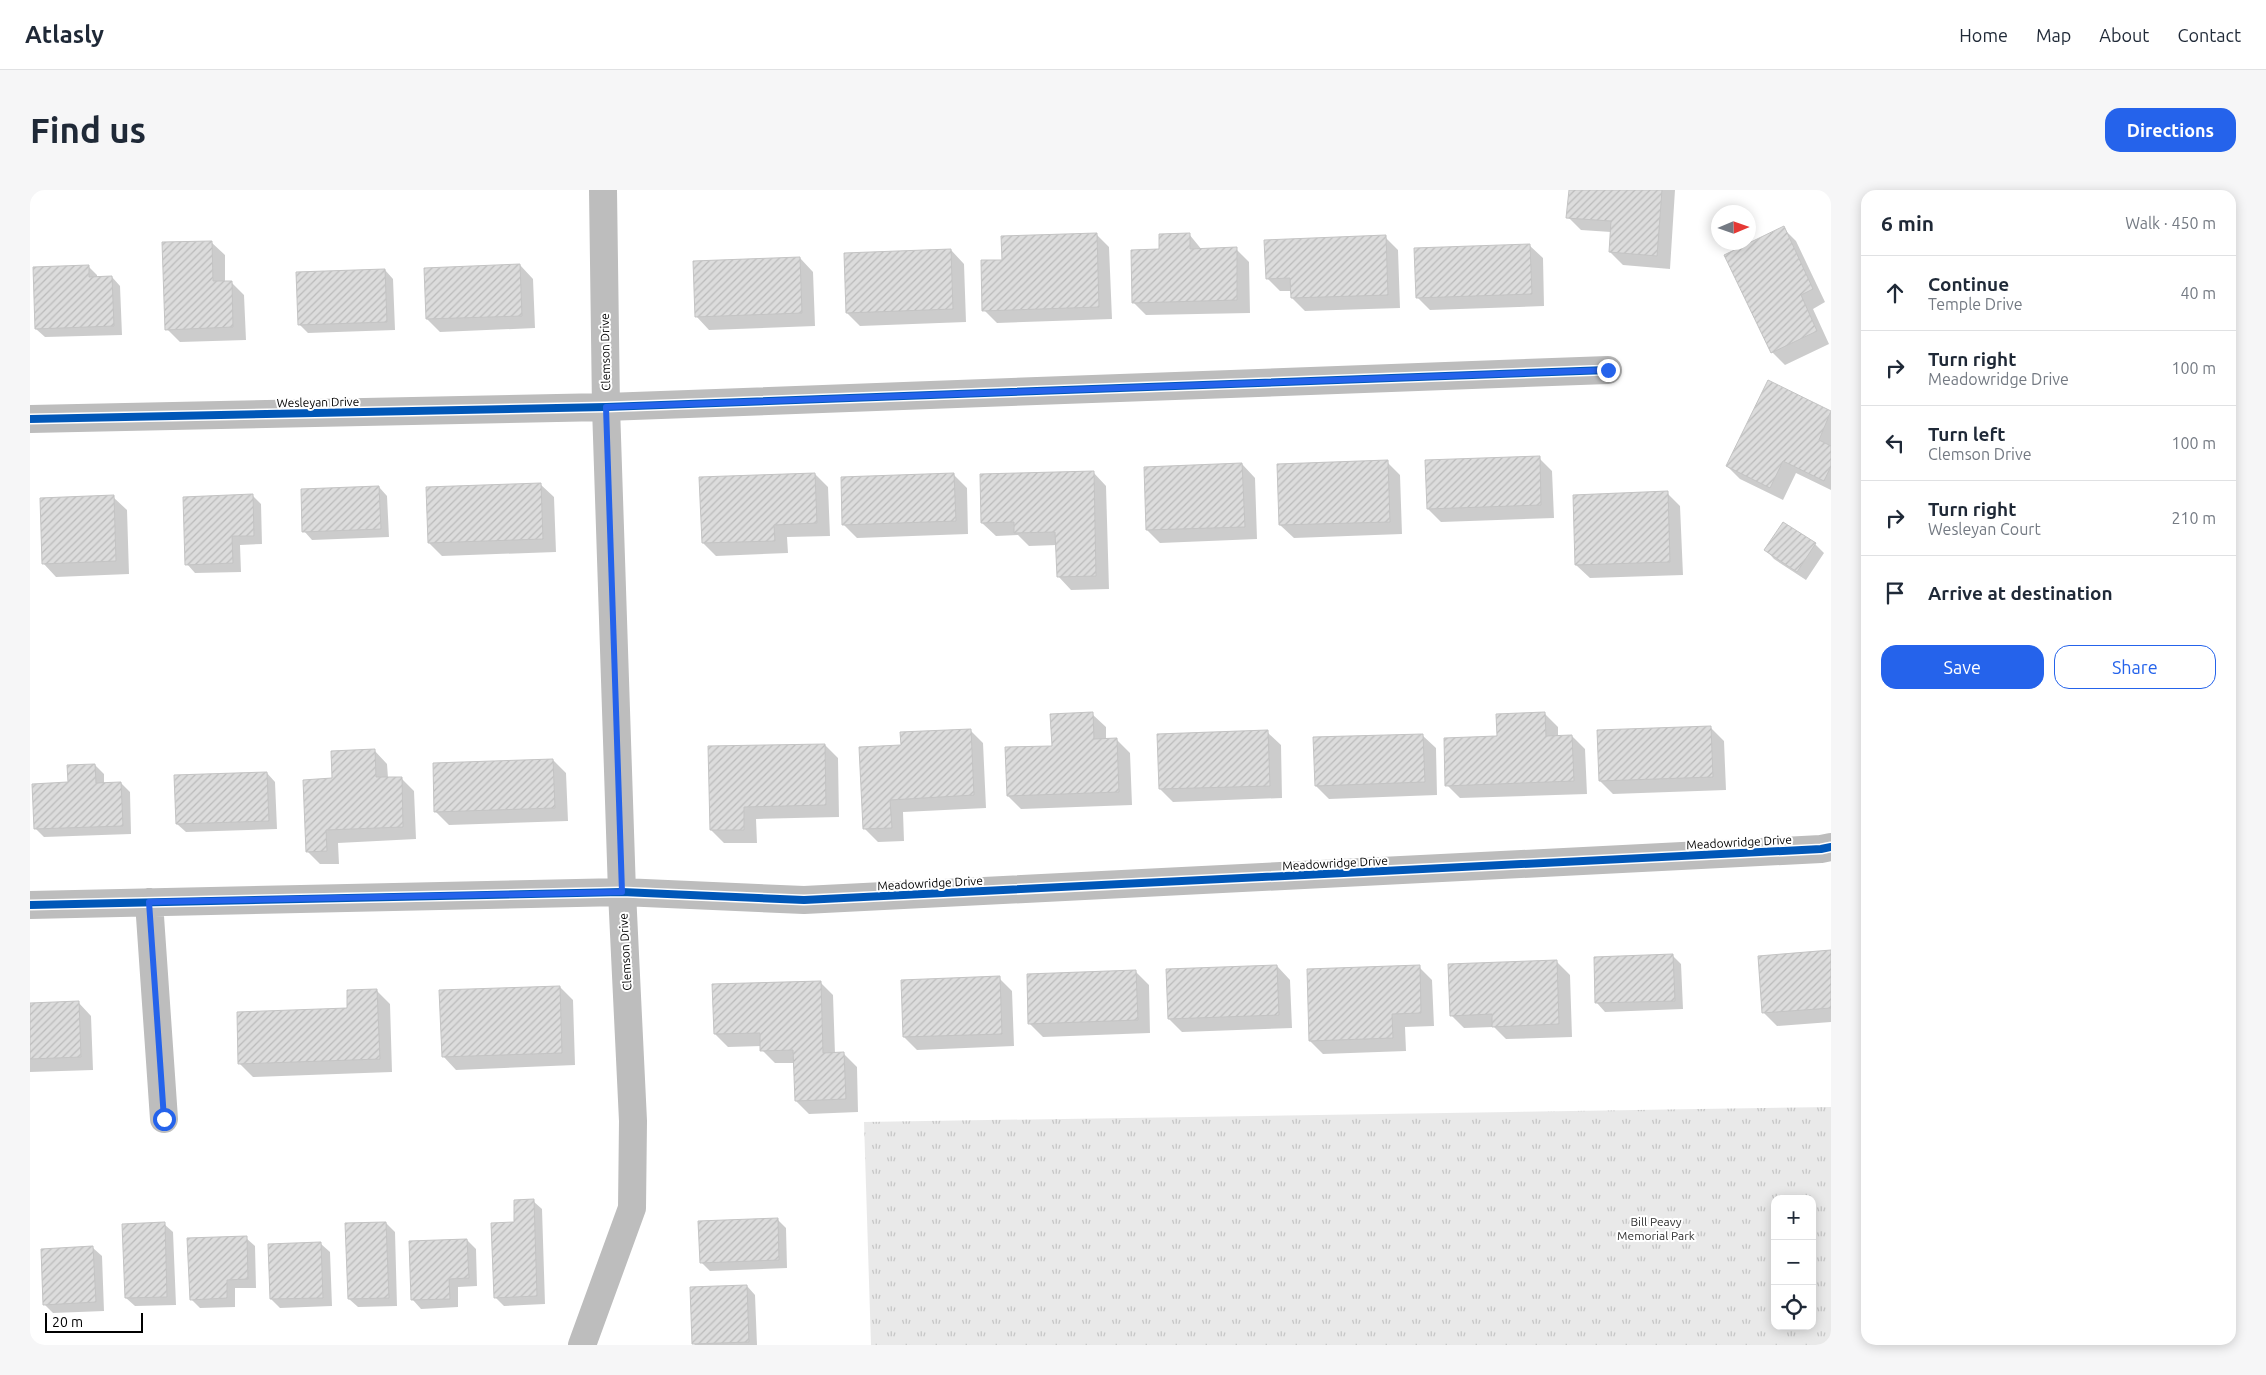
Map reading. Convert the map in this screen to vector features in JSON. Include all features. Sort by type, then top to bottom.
[{"type":"street","name":"Clemson Drive","points":[[582,1345],[632,1208],[633,1121],[622,892],[606,407],[603,190]]},
{"type":"street","name":"Wesleyan Drive","points":[[30,418],[606,407],[1608,370]]},
{"type":"street","name":"Meadowridge Drive","points":[[30,905],[622,892],[804,900],[1831,847]]},
{"type":"street","points":[[149,902],[164,1119]]},
{"type":"green space","name":"Bill Peavy Memorial Park","points":[[1831,1107],[1831,1345],[871,1345],[864,1122]]},
{"type":"building","points":[[1569,190],[1662,190],[1657,256],[1609,252],[1611,221],[1566,218]]},
{"type":"building","points":[[1784,226],[1813,289],[1801,295],[1817,331],[1771,353],[1724,255],[1734,250],[1756,250],[1756,240]]},
{"type":"building","points":[[1097,233],[1099,307],[982,311],[981,260],[1002,260],[1001,236]]},
{"type":"building","points":[[1190,233],[1190,249],[1237,247],[1237,300],[1132,303],[1131,250],[1159,249],[1159,234]]},
{"type":"building","points":[[1386,235],[1388,295],[1291,298],[1290,278],[1266,279],[1264,240]]},
{"type":"building","points":[[212,241],[213,281],[232,281],[233,327],[165,330],[162,242]]},
{"type":"building","points":[[1530,244],[1532,294],[1416,298],[1414,248]]},
{"type":"building","points":[[951,249],[953,309],[846,313],[844,253]]},
{"type":"building","points":[[800,257],[802,313],[695,317],[693,261]]},
{"type":"building","points":[[520,264],[522,316],[426,319],[424,268]]},
{"type":"building","points":[[89,265],[89,277],[112,276],[114,326],[35,329],[33,267]]},
{"type":"building","points":[[385,269],[387,322],[298,325],[296,272]]},
{"type":"building","points":[[1768,380],[1831,411],[1819,440],[1831,446],[1831,466],[1824,481],[1783,461],[1770,488],[1726,466]]},
{"type":"building","points":[[1540,456],[1541,505],[1427,509],[1425,460]]},
{"type":"building","points":[[1388,460],[1390,522],[1279,525],[1277,464]]},
{"type":"building","points":[[1242,463],[1245,527],[1146,530],[1144,467]]},
{"type":"building","points":[[1094,471],[1096,576],[1057,577],[1055,532],[1014,533],[1014,522],[981,523],[980,474]]},
{"type":"building","points":[[815,473],[817,523],[774,525],[775,541],[702,543],[699,477]]},
{"type":"building","points":[[954,473],[956,521],[842,525],[841,477]]},
{"type":"building","points":[[541,483],[543,539],[428,543],[426,487]]},
{"type":"building","points":[[379,486],[381,529],[302,532],[301,489]]},
{"type":"building","points":[[1668,491],[1670,562],[1575,565],[1573,495]]},
{"type":"building","points":[[253,494],[254,536],[232,536],[233,563],[185,565],[183,497]]},
{"type":"building","points":[[114,495],[116,561],[42,564],[40,498]]},
{"type":"building","points":[[1783,522],[1816,543],[1797,572],[1764,550]]},
{"type":"building","points":[[1093,712],[1094,739],[1117,738],[1119,792],[1007,796],[1005,747],[1052,746],[1050,714]]},
{"type":"building","points":[[1545,712],[1546,736],[1572,735],[1574,781],[1445,786],[1444,738],[1497,736],[1496,714]]},
{"type":"building","points":[[1711,726],[1713,777],[1599,781],[1597,730]]},
{"type":"building","points":[[971,729],[974,795],[890,800],[892,828],[863,829],[859,747],[901,745],[900,732]]},
{"type":"building","points":[[1268,730],[1270,786],[1159,789],[1157,734]]},
{"type":"building","points":[[1423,734],[1425,782],[1315,786],[1313,737]]},
{"type":"building","points":[[825,744],[826,805],[744,807],[744,830],[710,830],[708,746]]},
{"type":"building","points":[[375,749],[376,777],[402,777],[403,827],[326,830],[327,851],[306,852],[303,780],[332,778],[331,751]]},
{"type":"building","points":[[553,759],[555,808],[434,812],[433,763]]},
{"type":"building","points":[[95,764],[96,783],[121,782],[123,826],[34,829],[32,784],[68,782],[67,765]]},
{"type":"building","points":[[267,772],[269,821],[176,824],[174,775]]},
{"type":"building","points":[[1831,950],[1831,1008],[1762,1013],[1758,956]]},
{"type":"building","points":[[1673,954],[1675,1001],[1595,1003],[1594,957]]},
{"type":"building","points":[[1557,960],[1559,1024],[1492,1027],[1492,1014],[1450,1016],[1448,964]]},
{"type":"building","points":[[1277,965],[1279,1015],[1168,1019],[1166,969]]},
{"type":"building","points":[[1420,965],[1421,1013],[1392,1014],[1393,1038],[1309,1041],[1307,969]]},
{"type":"building","points":[[1136,970],[1138,1020],[1028,1024],[1027,974]]},
{"type":"building","points":[[1000,976],[1002,1034],[903,1037],[901,980]]},
{"type":"building","points":[[821,981],[823,1053],[844,1052],[846,1099],[795,1101],[793,1050],[760,1051],[760,1033],[714,1034],[712,984]]},
{"type":"building","points":[[560,986],[562,1053],[442,1057],[439,990]]},
{"type":"building","points":[[377,989],[380,1059],[238,1064],[237,1012],[347,1008],[347,990]]},
{"type":"building","points":[[79,1001],[81,1057],[30,1059],[30,1003]]},
{"type":"building","points":[[534,1199],[537,1296],[494,1298],[491,1223],[514,1222],[514,1200]]},
{"type":"building","points":[[778,1218],[779,1260],[700,1263],[698,1221]]},
{"type":"building","points":[[165,1222],[167,1297],[125,1298],[122,1224]]},
{"type":"building","points":[[386,1222],[389,1298],[348,1299],[345,1223]]},
{"type":"building","points":[[247,1236],[248,1279],[227,1280],[227,1298],[190,1300],[187,1238]]},
{"type":"building","points":[[467,1239],[469,1278],[449,1279],[450,1299],[411,1300],[409,1241]]},
{"type":"building","points":[[321,1242],[323,1298],[270,1299],[268,1244]]},
{"type":"building","points":[[93,1246],[96,1302],[43,1305],[41,1249]]},
{"type":"building","points":[[747,1285],[749,1342],[692,1344],[690,1287]]},
{"type":"cycle path","points":[[30,419],[606,407],[1608,370]]},
{"type":"cycle path","points":[[30,905],[622,892],[804,900],[1831,847]]},
{"type":"route","points":[[164,1119],[149,902],[622,892],[606,407],[1608,370]]}]
